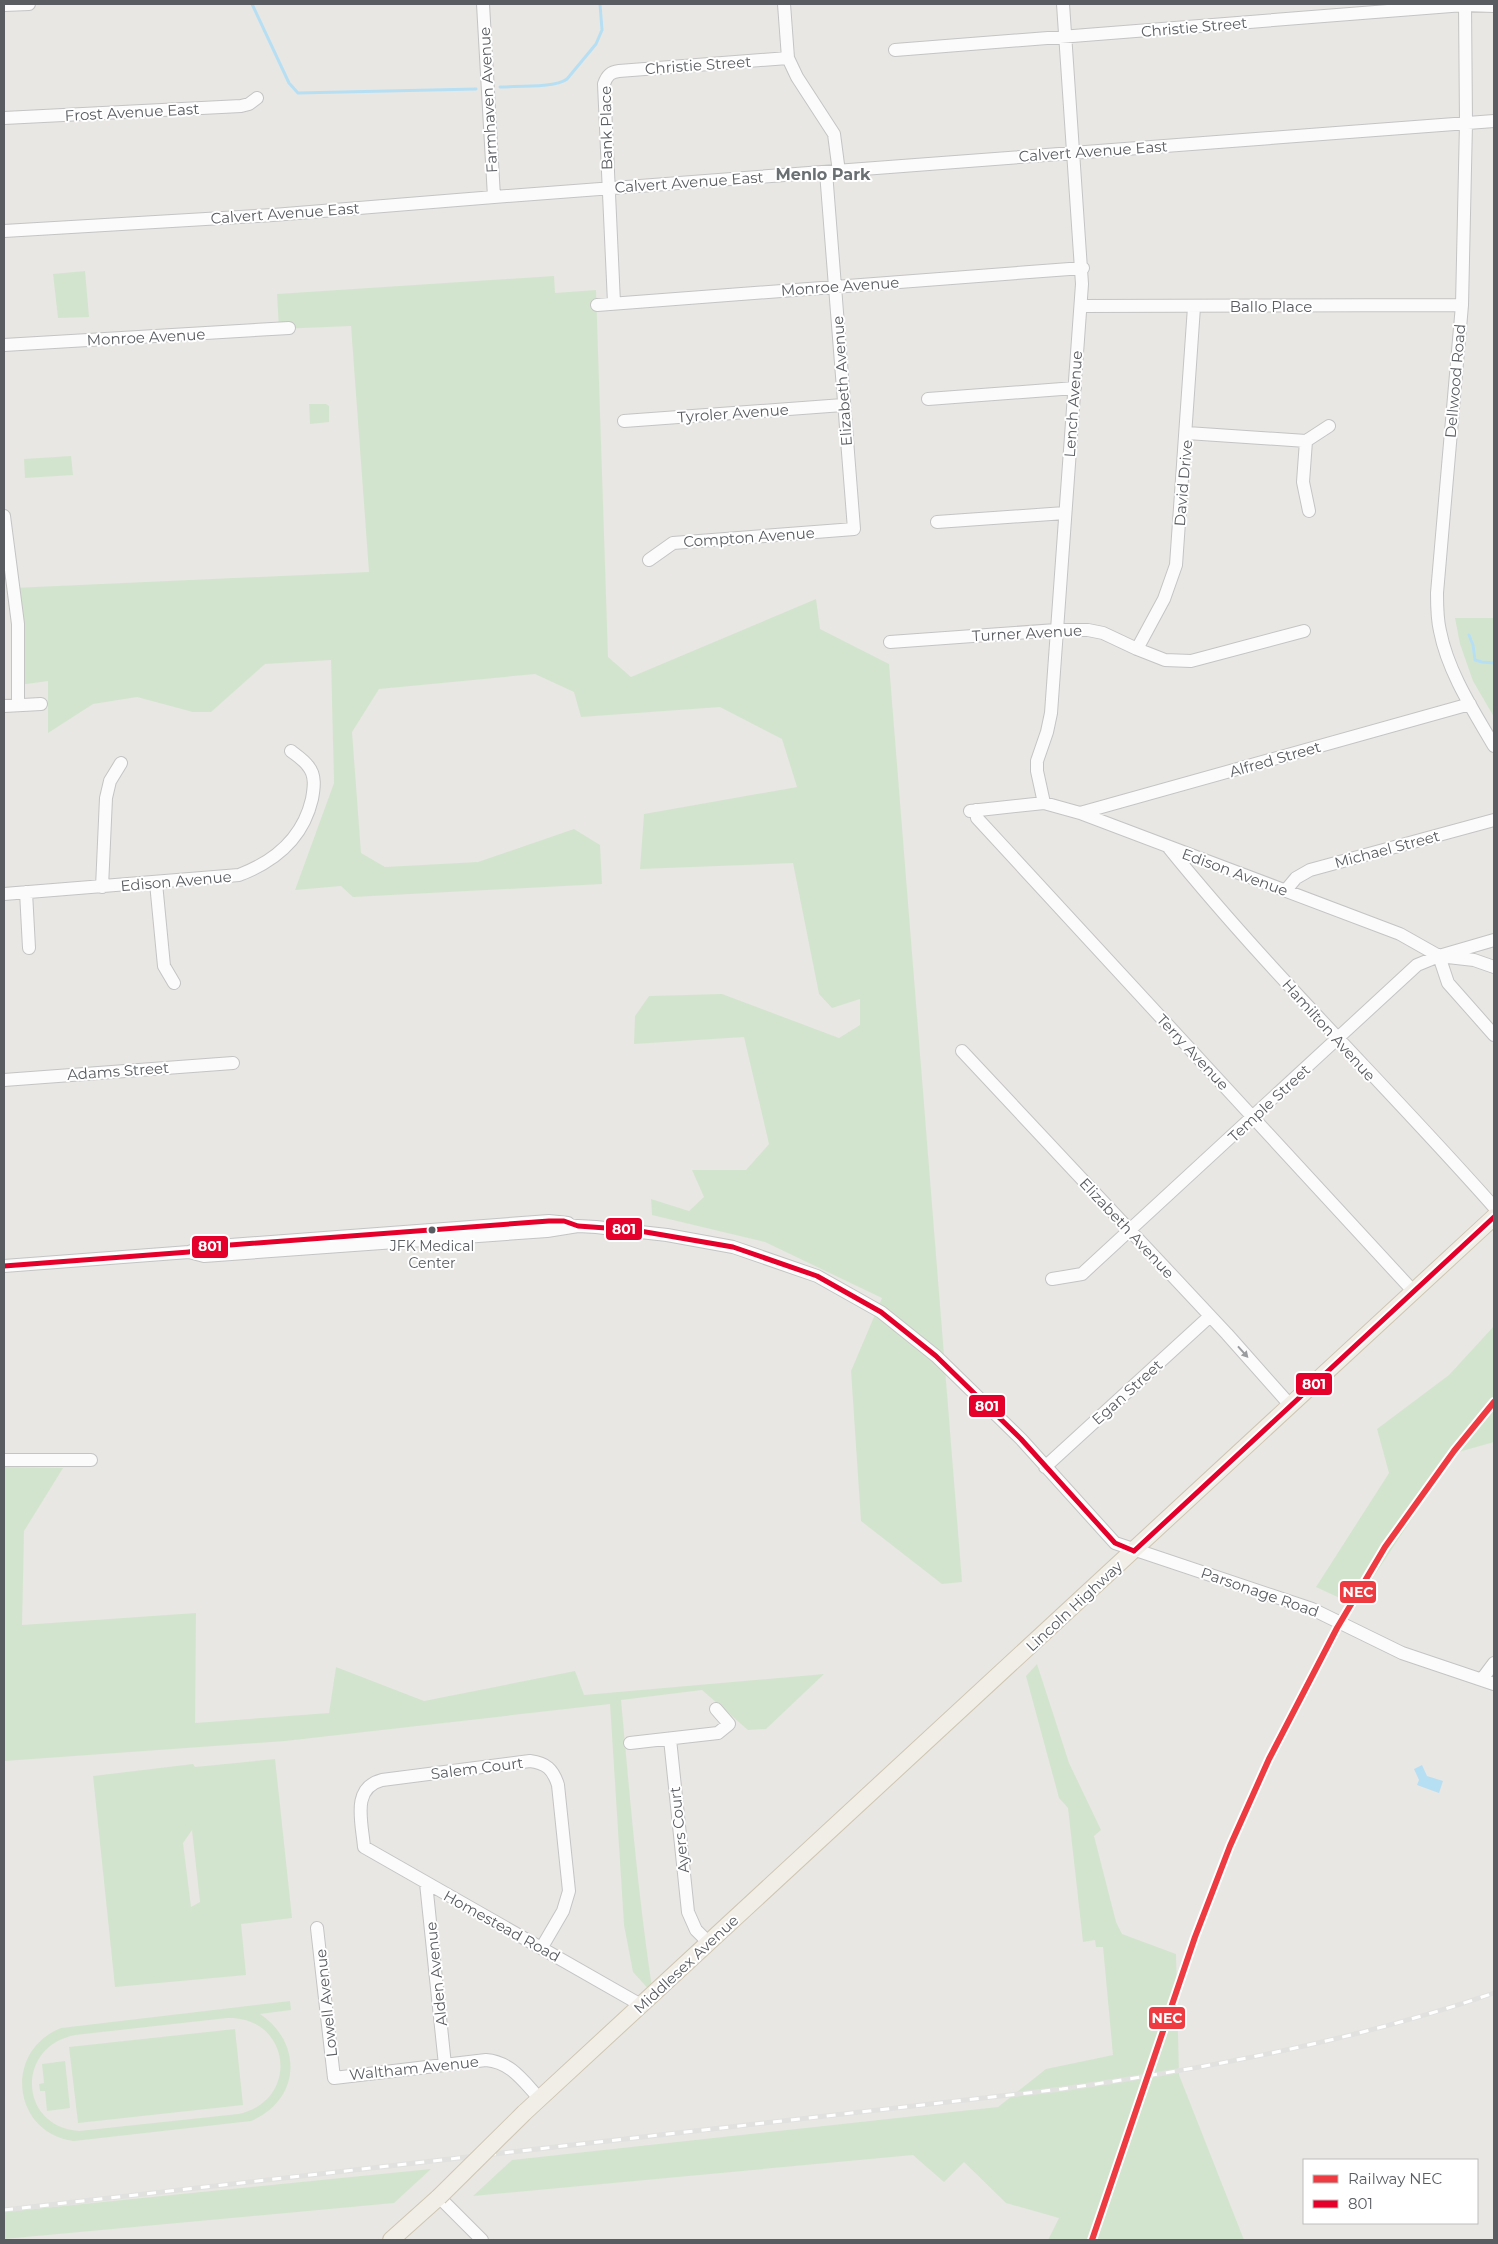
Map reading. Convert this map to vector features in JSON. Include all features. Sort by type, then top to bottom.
[{"type":"main road","name":"Lincoln Highway","points":[[983,1689],[1494,1217]]},
{"type":"main road","name":"Middlesex Avenue","points":[[391,2240],[439,2197],[524,2113],[983,1689]]},
{"type":"street","points":[[4,5],[29,4]]},
{"type":"street","name":"Farmhaven Avenue","points":[[483,4],[494,197]]},
{"type":"street","name":"Elizabeth Avenue","points":[[784,4],[788,58],[797,77],[834,134],[835,286],[854,529]]},
{"type":"street","name":"Lench Avenue","points":[[1044,803],[1037,771],[1037,761],[1051,713],[1081,306],[1082,268],[1063,4]]},
{"type":"street","name":"Christie Street","points":[[894,50],[1464,5],[1494,6]]},
{"type":"street","name":"Dellwood Road","points":[[1464,5],[1466,123],[1462,305],[1437,593],[1438,612],[1444,645],[1470,704],[1494,746]]},
{"type":"street","name":"Christie Street","points":[[609,74],[619,71],[788,58]]},
{"type":"street","name":"Bank Place","points":[[609,74],[604,84],[607,188],[614,303]]},
{"type":"street","name":"Frost Avenue East","points":[[4,118],[241,106],[249,104],[257,98]]},
{"type":"street","name":"Calvert Avenue East","points":[[4,231],[273,215],[1494,121]]},
{"type":"street","name":"Monroe Avenue","points":[[597,304],[1082,268]]},
{"type":"street","name":"Ballo Place","points":[[1081,306],[1462,305]]},
{"type":"street","name":"David Drive","points":[[1137,649],[1164,599],[1176,565],[1187,432],[1194,307]]},
{"type":"street","name":"Monroe Avenue","points":[[4,345],[289,328]]},
{"type":"street","points":[[928,399],[1075,388]]},
{"type":"street","name":"Tyroler Avenue","points":[[624,421],[843,405]]},
{"type":"street","points":[[1187,432],[1306,441],[1329,426]]},
{"type":"street","points":[[1306,441],[1304,482],[1309,512]]},
{"type":"street","points":[[937,522],[1065,513]]},
{"type":"street","points":[[4,516],[18,624],[18,705]]},
{"type":"street","name":"Compton Avenue","points":[[649,560],[673,543],[854,529]]},
{"type":"street","name":"Turner Avenue","points":[[890,642],[1056,630],[1088,630],[1103,633],[1165,660],[1191,661],[1304,631]]},
{"type":"street","points":[[4,706],[40,704]]},
{"type":"street","name":"Alfred Street","points":[[1080,813],[1470,704]]},
{"type":"street","name":"Edison Avenue","points":[[4,894],[239,875],[257,869],[282,852],[298,833],[305,820],[314,790],[313,775],[308,765],[291,751]]},
{"type":"street","points":[[102,887],[106,798],[110,781],[121,763]]},
{"type":"street","name":"Edison Avenue","points":[[973,811],[1044,803],[1080,813],[1168,848],[1286,890],[1400,934],[1439,956],[1474,960],[1494,968]]},
{"type":"street","name":"Terry Avenue","points":[[973,811],[977,818],[1414,1292]]},
{"type":"street","name":"Michael Street","points":[[1286,890],[1296,878],[1310,870],[1494,820]]},
{"type":"street","name":"Hamilton Avenue","points":[[1168,848],[1337,1040],[1494,1207]]},
{"type":"street","points":[[156,883],[164,966],[174,983]]},
{"type":"street","points":[[26,892],[29,948]]},
{"type":"street","name":"Temple Street","points":[[1052,1279],[1082,1274],[1417,965],[1439,956],[1494,940]]},
{"type":"street","points":[[1439,956],[1448,983],[1494,1035]]},
{"type":"street","name":"Elizabeth Avenue","points":[[962,1051],[1130,1230],[1290,1405]]},
{"type":"street","name":"Adams Street","points":[[4,1080],[232,1063]]},
{"type":"street","name":"Parsonage Road","points":[[4,1266],[189,1252],[204,1247],[549,1221],[564,1222],[578,1226],[634,1230],[733,1246],[817,1276],[881,1312],[913,1336],[986,1404],[1115,1543],[1312,1609],[1402,1653],[1494,1684]]},
{"type":"street","name":"Egan Street","points":[[1045,1467],[1209,1317]]},
{"type":"street","points":[[4,1460],[91,1460]]},
{"type":"street","points":[[1482,1679],[1494,1663]]},
{"type":"street","points":[[630,1743],[718,1733],[729,1724],[716,1709]]},
{"type":"street","name":"Ayers Court","points":[[670,1739],[688,1912],[696,1930],[712,1940]]},
{"type":"street","name":"Salem Court","points":[[364,1846],[360,1803],[362,1794],[372,1782],[530,1761],[540,1762],[548,1766],[553,1772],[558,1785],[569,1891],[563,1911],[542,1948]]},
{"type":"street","name":"Homestead Road","points":[[364,1846],[641,2005]]},
{"type":"street","name":"Alden Avenue","points":[[426,1883],[445,2065]]},
{"type":"street","name":"Lowell Avenue","points":[[317,1928],[334,2078]]},
{"type":"street","name":"Waltham Avenue","points":[[334,2078],[496,2061],[513,2070],[540,2099]]},
{"type":"street","points":[[439,2197],[482,2240]]},
{"type":"green space","points":[[85,271],[89,317],[58,318],[53,274]]},
{"type":"green space","points":[[554,276],[555,293],[596,290],[608,657],[631,677],[816,599],[820,629],[889,664],[962,1582],[942,1584],[861,1521],[851,1371],[882,1298],[765,1242],[652,1215],[651,1199],[689,1211],[704,1197],[692,1170],[746,1170],[769,1144],[744,1037],[634,1044],[635,1016],[649,996],[722,994],[839,1038],[860,1025],[860,999],[832,1008],[819,994],[793,863],[640,869],[644,814],[797,787],[782,739],[720,707],[581,717],[574,692],[535,674],[379,689],[352,732],[361,853],[385,867],[478,862],[574,829],[600,845],[602,884],[353,897],[341,886],[295,890],[334,783],[331,660],[265,664],[211,712],[193,712],[137,697],[93,704],[48,733],[48,681],[19,685],[13,588],[369,572],[351,326],[279,329],[277,294]]},
{"type":"green space","points":[[309,404],[326,404],[329,406],[329,422],[310,424]]},
{"type":"green space","points":[[71,456],[73,475],[25,478],[24,459]]},
{"type":"green space","points":[[1455,618],[1494,618],[1494,717],[1473,681],[1460,644]]},
{"type":"green space","points":[[1494,1326],[1494,1442],[1455,1453],[1355,1605],[1316,1587],[1389,1473],[1377,1429],[1449,1375]]},
{"type":"green space","points":[[4,1467],[63,1468],[24,1531],[22,1625],[196,1613],[195,1723],[329,1713],[336,1667],[424,1701],[575,1671],[584,1695],[824,1674],[766,1729],[748,1730],[702,1690],[621,1700],[639,1884],[653,1994],[633,1972],[624,1925],[610,1704],[285,1741],[4,1761]]},
{"type":"green space","points":[[1037,1664],[1069,1763],[1101,1830],[1094,1836],[1116,1922],[1122,1934],[1176,1954],[1179,2075],[1244,2240],[1048,2240],[1059,2218],[1006,2203],[964,2162],[944,2182],[913,2155],[473,2196],[512,2160],[998,2107],[1046,2069],[1113,2055],[1103,1947],[1096,1947],[1095,1940],[1083,1942],[1068,1808],[1059,1798],[1026,1676]]},
{"type":"green space","points":[[275,1759],[292,1918],[241,1924],[246,1975],[115,1987],[93,1776],[193,1764],[195,1767]],"holes":[[[192,1830],[200,1902],[191,1907],[183,1843]]]},
{"type":"green space","points":[[290,2001],[291,2010],[260,2014],[274,2026],[284,2040],[289,2055],[290,2070],[287,2086],[280,2100],[268,2112],[251,2121],[74,2141],[53,2135],[38,2123],[27,2108],[22,2090],[23,2072],[30,2054],[42,2039],[61,2028]],"holes":[[[227,2018],[248,2021],[265,2030],[275,2044],[280,2060],[279,2077],[272,2093],[258,2106],[238,2114],[79,2131],[59,2126],[45,2116],[36,2102],[32,2086],[34,2070],[42,2054],[55,2042],[75,2035]]]},
{"type":"green space","points":[[235,2029],[243,2105],[78,2123],[69,2047]]},
{"type":"green space","points":[[65,2061],[70,2108],[47,2111],[45,2091],[40,2091],[39,2084],[44,2083],[42,2064]]},
{"type":"green space","points":[[431,2169],[394,2203],[4,2239],[4,2212]]},
{"type":"water","points":[[1422,1765],[1427,1776],[1443,1781],[1439,1793],[1417,1785],[1419,1780],[1414,1769]]},
{"type":"waterway","points":[[252,4],[289,83],[298,93],[476,89]]},
{"type":"waterway","points":[[500,87],[554,84],[567,79],[596,44],[602,30],[600,4]]},
{"type":"waterway","points":[[1469,635],[1473,645],[1475,660],[1494,663]]},
{"type":"railway","points":[[4,2210],[1062,2089],[1172,2072],[1281,2051],[1388,2025],[1494,1993]]},
{"type":"rail line","name":"NEC","points":[[1092,2240],[1195,1937],[1230,1846],[1269,1759],[1337,1628],[1385,1547],[1454,1451],[1494,1402]]},
{"type":"transit line","name":"801","points":[[1134,1551],[1494,1217]]},
{"type":"transit line","name":"801","points":[[4,1266],[189,1252],[204,1247],[549,1221],[564,1221],[578,1226],[634,1230],[733,1247],[817,1276],[881,1312],[936,1356],[1021,1439],[1115,1543],[1134,1551]]},
{"type":"place","name":"JFK Medical Center","points":[[432,1230]]},
{"type":"district","name":"Menlo Park","points":[[823,174]]}]
